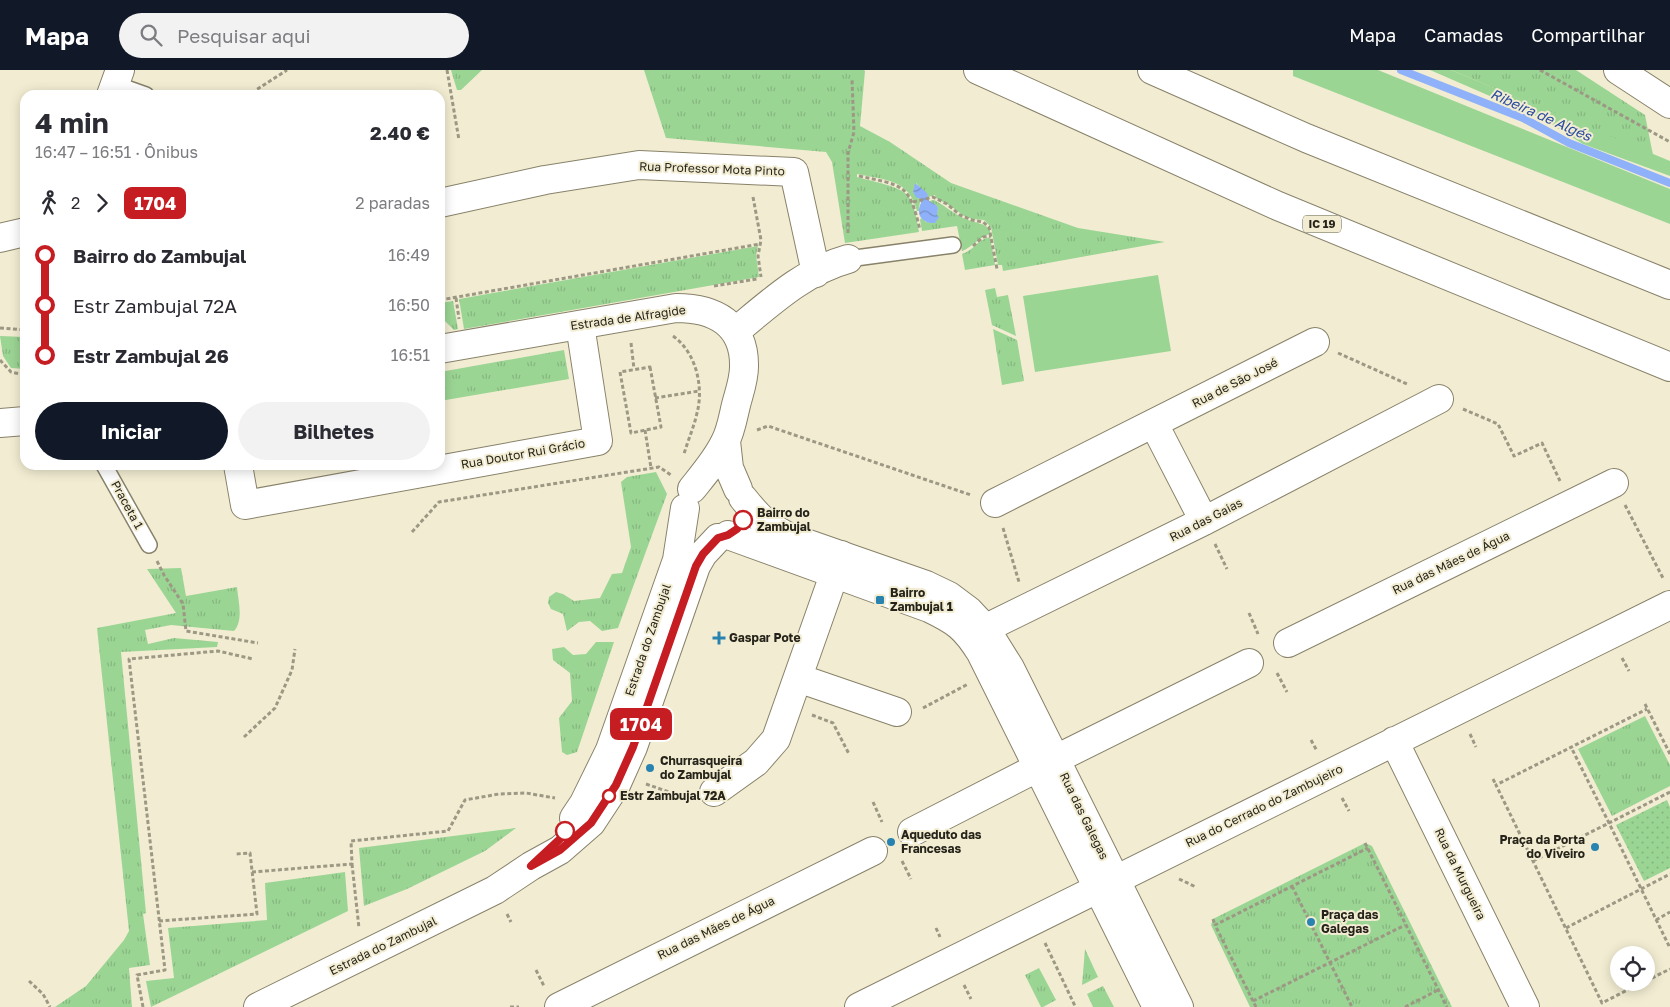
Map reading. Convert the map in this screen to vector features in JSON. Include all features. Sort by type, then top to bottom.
[{"type":"main road","name":"IC 19","points":[[978,70],[1278,206],[1670,367]]},
{"type":"main road","points":[[1152,70],[1306,138],[1670,285]]},
{"type":"main road","points":[[1618,70],[1670,104]]},
{"type":"main road","name":"Rua Professor Mota Pinto","points":[[445,202],[545,180],[639,165],[673,165],[794,172],[830,266]]},
{"type":"main road","points":[[0,238],[20,233]]},
{"type":"main road","points":[[736,331],[783,292],[830,266]]},
{"type":"main road","name":"Estrada de Alfragide","points":[[445,348],[676,308],[689,308],[717,315],[736,331]]},
{"type":"main road","name":"Rua Doutor Rui Grácio","points":[[445,469],[598,441],[580,324]]},
{"type":"main road","name":"Estrada do Zambujal","points":[[531,866],[565,832],[584,803],[610,750],[677,560],[684,492],[712,464],[726,441],[743,380],[744,367],[741,341],[736,331]]},
{"type":"main road","name":"Rua de São José","points":[[995,503],[1315,342]]},
{"type":"main road","name":"Rua das Gaias","points":[[978,632],[1204,521],[1439,399]]},
{"type":"main road","points":[[0,423],[20,421]]},
{"type":"main road","points":[[1154,424],[1204,521]]},
{"type":"main road","name":"Estrada do Zambujal","points":[[726,441],[729,468],[740,494]]},
{"type":"main road","name":"Rua Doutor Rui Grácio","points":[[239,470],[244,505],[438,470]]},
{"type":"main road","points":[[838,565],[723,537],[708,537],[699,534],[687,518],[684,492],[710,479],[730,482],[756,514],[771,528],[838,565],[978,632]]},
{"type":"main road","name":"Rua das Mães de Água","points":[[1288,643],[1614,483]]},
{"type":"main road","points":[[723,537],[737,529],[743,520],[745,509],[740,494]]},
{"type":"main road","name":"Estrada do Zambujal","points":[[258,1007],[495,890],[531,866],[560,850],[591,823],[616,785],[633,747],[696,566],[703,554],[723,537]]},
{"type":"main road","points":[[714,792],[756,762],[776,739],[838,565]]},
{"type":"main road","name":"Rua do Cerrado do Zambujeiro","points":[[859,1007],[1394,741],[1668,594]]},
{"type":"main road","name":"Rua das Galegas","points":[[978,632],[981,653],[990,673],[1107,884],[1179,1007]]},
{"type":"main road","name":"Rua das Galegas","points":[[978,632],[1010,668],[1107,884],[1157,1007]]},
{"type":"main road","points":[[1062,756],[1249,663]]},
{"type":"main road","points":[[798,678],[897,712]]},
{"type":"main road","name":"Rua da Murgueira","points":[[1394,741],[1525,1007]]},
{"type":"main road","points":[[912,832],[1031,771]]},
{"type":"main road","name":"Rua das Mães de Água","points":[[559,1007],[873,850]]},
{"type":"lane","points":[[115,83],[133,90]]},
{"type":"lane","points":[[830,266],[953,245]]},
{"type":"lane","name":"Praceta 1","points":[[107,470],[150,545]]},
{"type":"path","points":[[256,90],[287,70]]},
{"type":"path","points":[[447,70],[460,140]]},
{"type":"path","points":[[1540,70],[1670,142]]},
{"type":"path","points":[[830,266],[847,245],[848,153],[854,132],[852,78]]},
{"type":"path","points":[[859,176],[898,186],[909,194],[913,202],[920,232]]},
{"type":"path","points":[[752,195],[760,244],[758,256]]},
{"type":"path","points":[[913,202],[933,197],[947,204],[960,215],[983,222],[989,227],[997,269]]},
{"type":"path","points":[[445,299],[760,244]]},
{"type":"path","points":[[456,298],[460,322]]},
{"type":"path","points":[[0,328],[20,330]]},
{"type":"path","points":[[670,334],[684,345],[691,356],[699,390],[698,412],[684,492]]},
{"type":"path","points":[[631,345],[634,370]]},
{"type":"path","points":[[0,360],[11,372],[20,375]]},
{"type":"path","points":[[650,367],[661,427],[631,433],[620,372],[634,370],[650,367]]},
{"type":"path","points":[[655,398],[699,390]]},
{"type":"path","points":[[726,441],[768,426],[995,503],[1021,587]]},
{"type":"path","points":[[645,430],[651,468]]},
{"type":"path","points":[[412,532],[439,502],[651,468],[659,467],[684,492]]},
{"type":"path","points":[[1614,483],[1668,594]]},
{"type":"path","points":[[150,545],[164,574],[182,604],[186,631],[258,643]]},
{"type":"path","points":[[1248,613],[1258,634]]},
{"type":"path","points":[[244,737],[275,708],[292,670],[295,649]]},
{"type":"path","points":[[143,1007],[137,975],[164,970],[129,659],[218,651],[253,659]]},
{"type":"path","points":[[897,712],[922,708],[990,673]]},
{"type":"path","points":[[1278,673],[1287,692]]},
{"type":"path","points":[[1645,704],[1670,754]]},
{"type":"path","points":[[788,706],[833,724],[849,754]]},
{"type":"path","points":[[1496,785],[1647,710]]},
{"type":"path","points":[[1571,748],[1670,948]]},
{"type":"path","points":[[620,775],[690,799],[714,792]]},
{"type":"path","points":[[1493,779],[1603,1005],[1627,991]]},
{"type":"path","points":[[1533,861],[1670,792]]},
{"type":"path","points":[[356,906],[351,841],[448,831],[465,800],[499,794],[526,793]]},
{"type":"path","points":[[873,802],[882,822]]},
{"type":"path","points":[[1365,843],[1447,1007]]},
{"type":"path","points":[[1215,925],[1368,848]]},
{"type":"path","points":[[159,921],[257,914],[250,853],[235,854]]},
{"type":"path","points":[[902,861],[911,879]]},
{"type":"path","points":[[252,872],[352,864]]},
{"type":"path","points":[[1566,928],[1670,874]]},
{"type":"path","points":[[1292,886],[1352,1007]]},
{"type":"path","points":[[1656,920],[1670,912]]},
{"type":"path","points":[[1213,919],[1256,1007]]},
{"type":"path","points":[[1034,920],[1075,1006]]},
{"type":"path","points":[[1253,1001],[1405,924]]},
{"type":"path","points":[[1655,976],[1670,969]]},
{"type":"path","points":[[29,981],[43,994],[50,1007]]},
{"type":"path","points":[[1405,1007],[1438,990]]},
{"type":"path","points":[[510,1007],[519,1007]]},
{"type":"green space","points":[[451,70],[482,70],[461,90],[457,90]]},
{"type":"green space","points":[[644,70],[864,70],[860,126],[890,142],[951,183],[1078,228],[1165,242],[1003,271],[1002,265],[998,265],[991,227],[984,220],[964,216],[936,198],[935,195],[928,197],[916,183],[913,192],[920,201],[919,211],[917,211],[913,200],[902,187],[886,180],[857,174],[857,177],[893,187],[905,193],[913,205],[919,232],[845,243],[832,162],[826,152],[666,138]]},
{"type":"green space","points":[[1293,70],[1378,70],[1670,189],[1670,224],[1293,76]]},
{"type":"green space","points":[[1430,70],[1451,70],[1670,161],[1670,176],[1583,144],[1543,119]]},
{"type":"green space","points":[[1451,70],[1576,70],[1645,115],[1653,155]]},
{"type":"green space","points":[[934,200],[964,218],[987,227],[990,229],[990,234],[982,237],[962,251],[957,226],[922,231],[921,218],[926,222],[935,223],[938,208],[929,201]]},
{"type":"green space","points":[[990,237],[995,265],[965,270],[962,254],[982,240]]},
{"type":"green space","points":[[758,246],[756,255],[759,277],[464,329],[459,299]]},
{"type":"green space","points":[[1158,275],[1171,351],[1035,372],[1023,296]]},
{"type":"green space","points":[[995,288],[997,297],[1008,295],[1016,336],[992,325],[985,290]]},
{"type":"green space","points":[[453,301],[458,329],[454,330],[445,321],[445,302]]},
{"type":"green space","points":[[993,329],[1017,340],[1024,381],[1002,385]]},
{"type":"green space","points":[[0,336],[20,337],[20,369],[11,368],[3,356]]},
{"type":"green space","points":[[564,350],[569,379],[445,400],[445,371]]},
{"type":"green space","points":[[656,472],[667,494],[618,628],[602,631],[590,621],[579,622],[567,631],[563,614],[551,609],[548,603],[549,597],[556,592],[574,601],[600,598],[612,574],[622,573],[631,547],[621,482],[627,477]]},
{"type":"green space","points":[[181,568],[186,596],[237,587],[240,616],[234,631],[171,625],[145,630],[148,644],[174,638],[218,642],[217,647],[121,652],[146,913],[143,914],[150,965],[129,968],[132,1007],[55,1007],[86,986],[124,940],[129,931],[97,628],[176,613],[147,569]]},
{"type":"green space","points":[[596,642],[614,642],[577,752],[567,755],[562,752],[559,718],[572,701],[570,673],[553,660],[552,649],[564,647],[573,655],[586,654]]},
{"type":"green space","points":[[1645,716],[1670,765],[1670,786],[1612,816],[1578,749]]},
{"type":"green space","points":[[1667,800],[1670,807],[1670,868],[1644,881],[1616,825]]},
{"type":"green space","points":[[516,828],[485,851],[407,889],[364,906],[359,848]]},
{"type":"green space","name":"Praça das Galegas","points":[[1365,843],[1372,846],[1452,1007],[1250,1007],[1211,925],[1213,919]]},
{"type":"green space","points":[[345,872],[348,911],[151,1007],[146,981],[174,978],[168,928],[267,920],[265,883]]},
{"type":"green space","points":[[1085,949],[1098,977],[1082,985]]},
{"type":"green space","points":[[1039,968],[1056,1000],[1043,1007],[1041,1007],[1025,975]]},
{"type":"green space","points":[[1103,986],[1114,1007],[1093,1007],[1087,994]]},
{"type":"water","points":[[915,183],[927,193],[929,201],[938,208],[937,215],[939,217],[935,223],[927,222],[921,218],[919,211],[920,199],[913,192]]},
{"type":"waterway","name":"Ribeira de Algés","points":[[1401,70],[1523,118],[1569,143],[1670,183]]},
{"type":"bus line","name":"1704","points":[[565,831],[560,839],[531,866],[560,850],[591,823],[616,785],[633,747],[696,566],[703,554],[718,538],[728,535],[737,529],[743,520]]},
{"type":"place","name":"Bairro do Zambujal","points":[[743,520]]},
{"type":"place","name":"Bairro Zambujal 1","points":[[880,600]]},
{"type":"place","name":"Gaspar Pote","points":[[719,638]]},
{"type":"place","name":"Churrasqueira do Zambujal","points":[[650,768]]},
{"type":"place","name":"Estr Zambujal 72A","points":[[609,796]]},
{"type":"place","name":"Aqueduto das Francesas","points":[[891,842]]},
{"type":"place","name":"Praça da Porta do Viveiro","points":[[1595,847]]},
{"type":"place","name":"Praça das Galegas","points":[[1311,922]]}]
